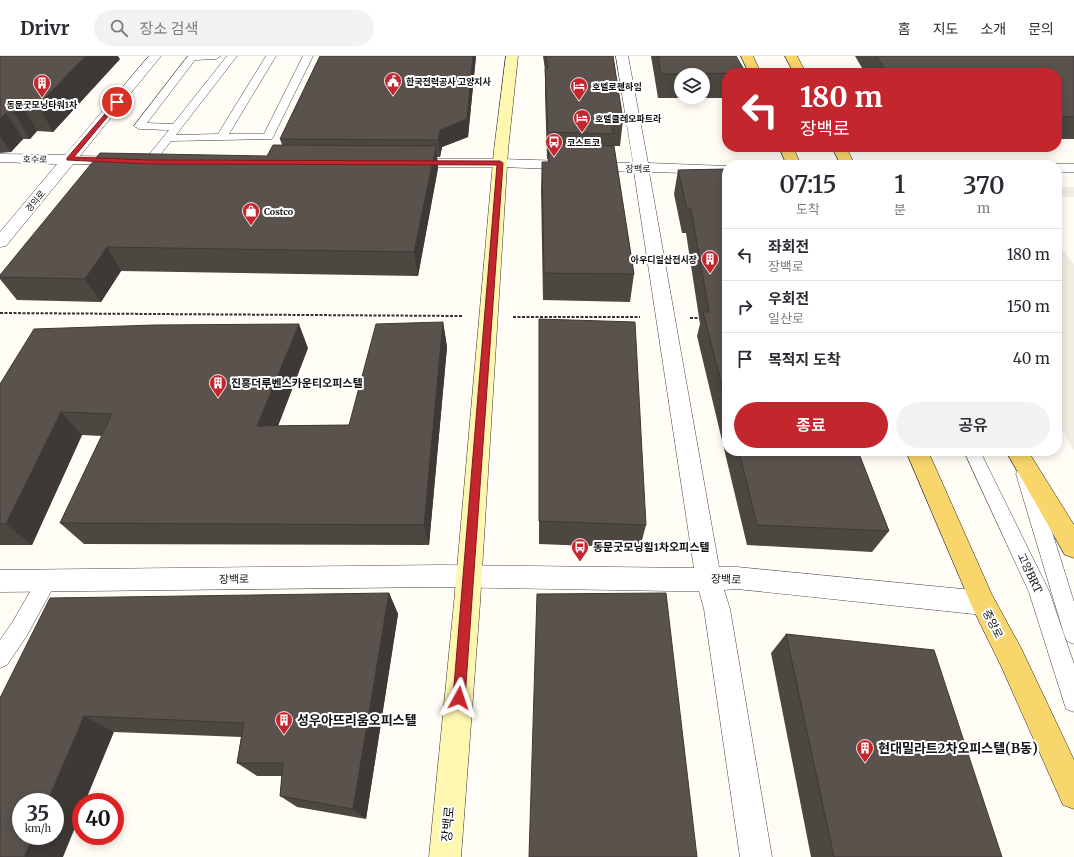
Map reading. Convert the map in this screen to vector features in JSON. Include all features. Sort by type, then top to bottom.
[{"type":"main road","points":[[748,56],[753,68]]},
{"type":"main road","points":[[791,56],[797,68]]},
{"type":"main road","name":"중앙로","points":[[919,456],[982,603],[1011,657],[1074,794]]},
{"type":"main road","points":[[1021,456],[1074,547]]},
{"type":"street","name":"경의로","points":[[0,242],[155,56]]},
{"type":"street","name":"장백로","points":[[445,857],[500,163],[512,56]]},
{"type":"street","points":[[622,56],[708,578],[717,609],[756,857]]},
{"type":"street","name":"호수로","points":[[0,158],[70,159]]},
{"type":"street","points":[[70,159],[164,162]]},
{"type":"street","name":"장백로","points":[[395,163],[500,163],[722,170]]},
{"type":"street","points":[[1062,168],[1074,168]]},
{"type":"street","name":"장백로","points":[[0,581],[46,582],[468,576],[671,580],[737,578],[982,603]]},
{"type":"lane","points":[[177,127],[139,126],[192,57],[216,56]]},
{"type":"lane","points":[[149,162],[232,56]]},
{"type":"lane","points":[[222,137],[271,56]]},
{"type":"lane","points":[[169,138],[268,137],[308,56]]},
{"type":"lane","name":"고양BRT","points":[[974,456],[1039,591],[1074,701]]},
{"type":"lane","name":"고양BRT","points":[[1020,456],[1074,634]]},
{"type":"lane","points":[[0,658],[46,582]]},
{"type":"path","points":[[0,313],[462,316]]},
{"type":"path","points":[[512,317],[642,318]]},
{"type":"path","points":[[684,318],[705,318]]},
{"type":"shaded area","points":[[1062,187],[1074,187],[1074,197],[1062,197]]},
{"type":"shaded area","points":[[1062,248],[1074,264],[1074,450],[1062,430]]},
{"type":"building","points":[[0,56],[86,56],[38,105],[22,105],[14,113],[6,113],[0,119]]},
{"type":"building","name":"한국전력공사 고양지사","points":[[320,56],[473,56],[467,119],[440,130],[438,140],[280,139]]},
{"type":"building","points":[[546,56],[613,56],[623,120],[610,120],[613,134],[548,132],[545,69],[548,68]]},
{"type":"building","points":[[658,56],[736,56],[743,68],[722,68],[722,73],[710,73],[710,68],[674,68],[674,74],[661,74]]},
{"type":"building","points":[[876,56],[1074,56],[1074,117],[1062,116],[1062,68],[884,68]]},
{"type":"building","points":[[548,144],[614,146],[634,274],[544,273],[542,162],[549,162]]},
{"type":"building","name":"Costco","points":[[273,145],[436,146],[414,252],[107,247],[85,279],[0,277],[0,275],[100,153],[267,156]]},
{"type":"building","points":[[722,169],[722,386],[703,312],[709,312],[691,209],[687,209],[678,170]]},
{"type":"building","points":[[539,319],[635,322],[646,525],[539,521]]},
{"type":"building","name":"진흥더루벤스카운티오피스텔","points":[[443,322],[424,525],[60,523],[112,414],[61,412],[6,524],[0,524],[0,384],[34,329],[154,325],[299,324],[257,426],[349,425],[376,324]]},
{"type":"building","points":[[740,456],[860,456],[889,531],[757,525]]},
{"type":"building","name":"성우아뜨리움오피스텔","points":[[389,593],[353,809],[280,796],[283,763],[237,763],[244,723],[84,716],[51,793],[12,793],[12,845],[29,845],[24,857],[0,857],[0,698],[50,598]]},
{"type":"building","points":[[666,593],[697,857],[529,857],[537,594]]},
{"type":"building","name":"현대밀라트2차오피스텔(B동)","points":[[786,634],[934,650],[1002,857],[834,857]]},
{"type":"place","name":"한국전력공사 고양지사","points":[[393,96]]},
{"type":"place","name":"동문굿모닝타워1차","points":[[42,98]]},
{"type":"place","name":"호텔로젠하임","points":[[579,101]]},
{"type":"place","name":"호텔클레오파트라","points":[[582,133]]},
{"type":"place","name":"코스트코","points":[[554,157]]},
{"type":"place","name":"Costco","points":[[251,226]]},
{"type":"place","name":"아우디일산전시장","points":[[710,274]]},
{"type":"place","name":"진흥더루벤스카운티오피스텔","points":[[218,398]]},
{"type":"place","name":"동문굿모닝힐1차오피스텔","points":[[580,562]]},
{"type":"place","name":"성우아뜨리움오피스텔","points":[[284,735]]},
{"type":"place","name":"현대밀라트2차오피스텔(B동)","points":[[865,763]]},
{"type":"route","points":[[117,102],[70,159],[149,162],[500,163],[459,698]]}]
